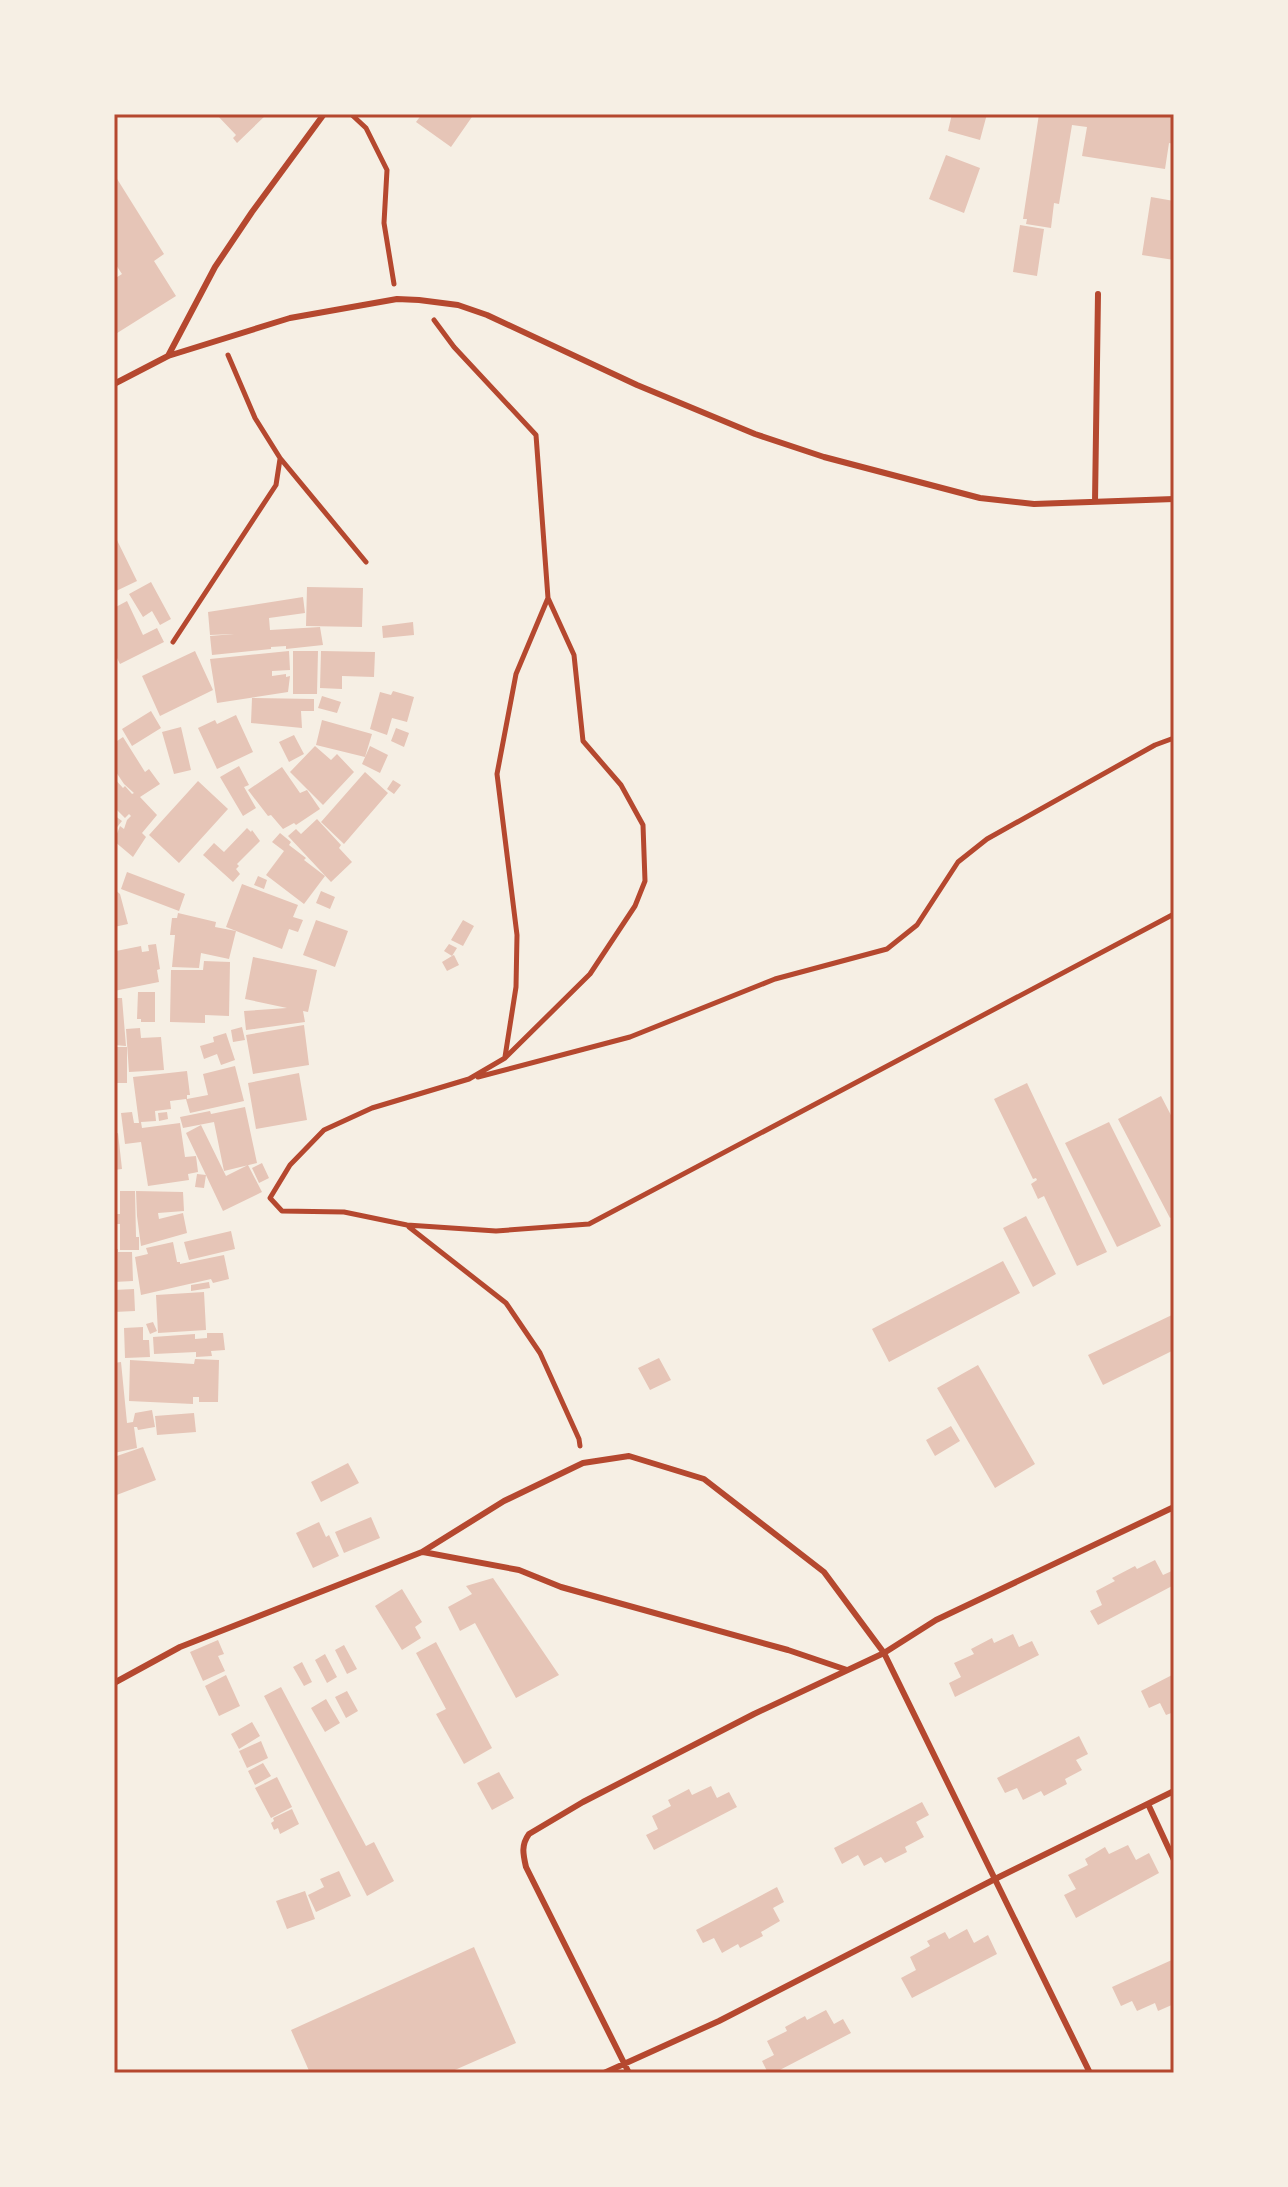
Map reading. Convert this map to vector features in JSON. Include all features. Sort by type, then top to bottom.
[{"type":"lane","points":[[168,356],[215,267],[324,114]]},
{"type":"lane","points":[[1095,502],[1098,294]]},
{"type":"lane","points":[[114,384],[168,356],[290,318],[397,299],[419,300],[458,305],[487,315],[637,385],[755,434],[824,457],[980,498],[1034,504],[1174,499]]},
{"type":"lane","points":[[114,1683],[180,1647],[422,1552],[504,1501],[583,1463],[629,1456],[704,1479],[824,1572],[884,1653],[1090,2073]]},
{"type":"lane","points":[[629,2073],[526,1867],[523,1842],[529,1834],[583,1802],[754,1714],[884,1653],[948,1614],[1174,1507]]},
{"type":"lane","points":[[422,1552],[519,1570],[561,1587],[788,1650],[847,1670]]},
{"type":"lane","points":[[604,2073],[719,2021],[1174,1791]]},
{"type":"lane","points":[[1148,1804],[1174,1860]]},
{"type":"path","points":[[351,114],[366,128],[387,170],[384,223],[397,299]]},
{"type":"path","points":[[419,300],[454,347],[536,435],[548,598],[574,655],[583,741],[621,785],[643,825],[645,881],[635,906],[590,974],[505,1058],[469,1079]]},
{"type":"path","points":[[222,340],[255,418],[280,458],[366,562]]},
{"type":"path","points":[[173,642],[276,485],[280,458]]},
{"type":"path","points":[[505,1058],[516,987],[517,935],[497,774],[516,674],[548,598]]},
{"type":"path","points":[[1174,738],[1155,745],[987,839],[958,862],[917,925],[887,949],[775,979],[630,1037],[372,1108],[324,1130],[290,1165],[270,1198],[282,1211],[344,1212],[407,1225],[496,1231],[589,1224],[1174,914]]},
{"type":"path","points":[[407,1225],[506,1303],[540,1353],[579,1439],[583,1463]]},
{"type":"building","points":[[216,114],[267,114],[237,143],[233,138],[236,135]]},
{"type":"building","points":[[422,114],[474,114],[451,147],[416,122]]},
{"type":"building","points":[[952,114],[987,114],[980,140],[948,131]]},
{"type":"building","points":[[1039,114],[1174,114],[1174,144],[1169,143],[1165,169],[1082,156],[1087,127],[1072,125],[1059,204],[1054,203],[1051,228],[1026,224],[1027,219],[1023,219]]},
{"type":"building","points":[[946,155],[980,168],[964,213],[929,199]]},
{"type":"building","points":[[114,174],[164,254],[154,261],[176,296],[114,335],[114,279],[122,274],[114,262]]},
{"type":"building","points":[[1151,197],[1174,201],[1174,260],[1142,255]]},
{"type":"building","points":[[1020,225],[1044,229],[1037,276],[1013,272]]},
{"type":"building","points":[[114,534],[137,581],[114,592]]},
{"type":"building","points":[[151,582],[171,619],[160,625],[152,611],[143,617],[129,594]]},
{"type":"building","points":[[307,587],[363,588],[362,627],[306,626]]},
{"type":"building","points":[[303,597],[305,613],[269,618],[270,630],[320,627],[323,645],[286,649],[286,646],[271,647],[212,655],[210,636],[234,634],[210,635],[208,612]]},
{"type":"building","points":[[127,601],[143,635],[157,628],[164,642],[120,664],[114,657],[114,608]]},
{"type":"building","points":[[413,622],[414,635],[383,638],[382,626]]},
{"type":"building","points":[[195,651],[213,690],[160,716],[142,676]]},
{"type":"building","points":[[289,651],[290,670],[272,671],[272,676],[290,676],[288,692],[217,703],[210,659]]},
{"type":"building","points":[[293,651],[318,651],[317,694],[293,694]]},
{"type":"building","points":[[321,651],[375,652],[374,677],[342,676],[342,689],[320,688]]},
{"type":"building","points":[[393,691],[414,697],[407,722],[392,718],[387,735],[370,729],[380,692],[391,695]]},
{"type":"building","points":[[322,696],[341,702],[337,713],[318,708]]},
{"type":"building","points":[[252,698],[314,699],[314,711],[301,711],[302,728],[251,723]]},
{"type":"building","points":[[151,711],[161,728],[132,746],[122,729]]},
{"type":"building","points":[[236,715],[253,752],[217,769],[198,728]]},
{"type":"building","points":[[322,720],[372,734],[365,757],[316,745]]},
{"type":"building","points":[[181,727],[191,770],[174,774],[162,732]]},
{"type":"building","points":[[396,728],[409,733],[404,747],[391,741]]},
{"type":"building","points":[[294,735],[304,754],[289,762],[279,742]]},
{"type":"building","points":[[123,737],[145,772],[149,769],[160,784],[140,797],[157,815],[142,833],[146,837],[133,857],[114,841],[120,826],[124,829],[131,816],[129,814],[125,818],[114,807],[114,778],[123,788],[125,786],[134,793],[114,769],[114,743]]},
{"type":"building","points":[[315,746],[331,760],[337,754],[354,772],[323,805],[290,772]]},
{"type":"building","points":[[370,746],[388,755],[380,773],[362,764]]},
{"type":"building","points":[[239,766],[249,785],[244,787],[256,808],[243,816],[220,777]]},
{"type":"building","points":[[282,767],[300,793],[307,790],[320,809],[296,825],[294,823],[283,829],[271,815],[268,816],[248,790]]},
{"type":"building","points":[[365,772],[388,793],[344,844],[321,822]]},
{"type":"building","points":[[393,780],[401,785],[394,794],[387,789]]},
{"type":"building","points":[[198,781],[228,809],[179,863],[149,835]]},
{"type":"building","points":[[114,815],[122,821],[114,831]]},
{"type":"building","points":[[317,819],[352,862],[331,882],[288,836],[296,829],[301,834]]},
{"type":"building","points":[[247,828],[260,841],[237,864],[240,874],[233,882],[203,855],[214,843],[224,852]]},
{"type":"building","points":[[280,833],[291,842],[289,845],[306,858],[304,860],[325,876],[304,904],[266,875],[284,851],[272,842]]},
{"type":"building","points":[[127,872],[185,894],[179,911],[121,889]]},
{"type":"building","points":[[258,876],[267,880],[264,889],[254,885]]},
{"type":"building","points":[[242,884],[298,905],[293,917],[303,920],[298,932],[289,929],[282,949],[226,927]]},
{"type":"building","points":[[114,889],[120,894],[128,924],[114,927]]},
{"type":"building","points":[[321,891],[335,897],[330,909],[316,903]]},
{"type":"building","points":[[178,913],[216,922],[215,927],[236,931],[229,959],[201,953],[199,968],[172,967],[175,935],[170,935],[172,918],[177,918]]},
{"type":"building","points":[[316,920],[348,931],[335,967],[303,955]]},
{"type":"building","points":[[463,920],[474,926],[463,946],[451,940]]},
{"type":"building","points":[[156,944],[159,982],[114,991],[116,951],[141,946],[142,952],[149,951],[148,945]]},
{"type":"building","points":[[449,944],[457,948],[452,956],[444,951]]},
{"type":"building","points":[[454,955],[459,965],[447,971],[442,962]]},
{"type":"building","points":[[253,957],[317,970],[308,1012],[303,1011],[305,1022],[246,1030],[244,1011],[287,1008],[245,999]]},
{"type":"building","points":[[204,961],[230,962],[229,1016],[205,1015],[205,1023],[170,1022],[171,970],[203,970]]},
{"type":"building","points":[[138,992],[155,992],[155,1022],[137,1019]]},
{"type":"building","points":[[114,998],[122,998],[126,1046],[114,1045]]},
{"type":"building","points":[[304,1025],[309,1065],[253,1074],[246,1035]]},
{"type":"building","points":[[242,1027],[245,1040],[233,1042],[231,1030]]},
{"type":"building","points":[[140,1028],[141,1038],[161,1037],[164,1070],[129,1072],[126,1029]]},
{"type":"building","points":[[226,1033],[235,1060],[221,1065],[217,1054],[204,1059],[200,1046],[214,1042],[213,1037]]},
{"type":"building","points":[[114,1047],[127,1047],[127,1083],[114,1083]]},
{"type":"building","points":[[235,1066],[244,1101],[190,1113],[186,1099],[170,1101],[171,1109],[155,1111],[156,1121],[141,1122],[142,1128],[180,1123],[185,1157],[196,1156],[198,1172],[188,1174],[189,1180],[148,1186],[141,1142],[125,1144],[121,1113],[132,1112],[134,1123],[139,1123],[133,1077],[187,1071],[190,1095],[187,1099],[208,1095],[203,1074]]},
{"type":"building","points":[[299,1073],[307,1120],[256,1129],[248,1083]]},
{"type":"building","points":[[1027,1083],[1107,1252],[1077,1266],[1044,1196],[1038,1199],[1031,1184],[1037,1180],[1033,1179],[994,1099]]},
{"type":"building","points":[[1161,1096],[1174,1121],[1174,1216],[1170,1218],[1118,1119]]},
{"type":"building","points":[[245,1107],[257,1163],[224,1171],[214,1122],[183,1128],[180,1117]]},
{"type":"building","points":[[167,1112],[168,1119],[159,1121],[158,1113]]},
{"type":"building","points":[[1109,1122],[1161,1226],[1117,1247],[1065,1143]]},
{"type":"building","points":[[201,1125],[226,1176],[248,1165],[262,1192],[223,1211],[186,1133]]},
{"type":"building","points":[[118,1133],[122,1169],[114,1170],[114,1134]]},
{"type":"building","points":[[262,1163],[269,1178],[259,1183],[252,1168]]},
{"type":"building","points":[[197,1174],[206,1175],[204,1188],[195,1187]]},
{"type":"building","points":[[120,1191],[135,1191],[139,1250],[120,1250],[120,1224],[114,1224],[114,1214],[120,1214]]},
{"type":"building","points":[[136,1191],[183,1192],[184,1211],[158,1213],[159,1219],[183,1213],[187,1233],[141,1246]]},
{"type":"building","points":[[1026,1216],[1056,1274],[1033,1287],[1003,1228]]},
{"type":"building","points":[[231,1231],[235,1249],[189,1260],[184,1242]]},
{"type":"building","points":[[173,1242],[180,1264],[224,1255],[229,1279],[213,1283],[211,1279],[141,1295],[135,1257],[148,1254],[146,1248]]},
{"type":"building","points":[[114,1249],[132,1252],[133,1281],[114,1282]]},
{"type":"building","points":[[1003,1261],[1020,1293],[889,1362],[872,1329]]},
{"type":"building","points":[[209,1282],[210,1288],[191,1291],[191,1285]]},
{"type":"building","points":[[134,1289],[135,1311],[114,1312],[114,1290]]},
{"type":"building","points":[[204,1292],[206,1330],[158,1333],[156,1295]]},
{"type":"building","points":[[1174,1314],[1174,1350],[1103,1385],[1088,1355]]},
{"type":"building","points":[[153,1322],[157,1331],[150,1334],[146,1324]]},
{"type":"building","points":[[143,1327],[143,1340],[149,1340],[150,1357],[125,1358],[124,1328]]},
{"type":"building","points":[[207,1333],[223,1333],[225,1350],[211,1351],[212,1356],[196,1357],[196,1352],[154,1354],[153,1337],[195,1334],[195,1339],[207,1338]]},
{"type":"building","points":[[659,1358],[671,1380],[650,1390],[638,1368]]},
{"type":"building","points":[[195,1359],[219,1360],[218,1402],[199,1402],[199,1397],[193,1397],[193,1404],[129,1401],[130,1360],[194,1364]]},
{"type":"building","points":[[121,1362],[127,1423],[133,1422],[135,1413],[152,1410],[155,1427],[138,1430],[134,1427],[137,1448],[114,1453],[114,1363]]},
{"type":"building","points":[[978,1365],[1035,1464],[995,1488],[937,1388]]},
{"type":"building","points":[[194,1413],[196,1432],[157,1435],[155,1416]]},
{"type":"building","points":[[951,1426],[960,1441],[935,1456],[926,1440]]},
{"type":"building","points":[[143,1447],[156,1480],[114,1496],[114,1457]]},
{"type":"building","points":[[348,1463],[359,1483],[321,1502],[311,1482]]},
{"type":"building","points":[[371,1517],[380,1538],[344,1553],[335,1532]]},
{"type":"building","points":[[319,1522],[339,1556],[313,1568],[296,1533]]},
{"type":"building","points":[[1155,1560],[1163,1575],[1174,1570],[1174,1585],[1098,1625],[1090,1611],[1102,1605],[1096,1591],[1115,1581],[1112,1578]]},
{"type":"building","points":[[493,1578],[559,1675],[516,1698],[475,1623],[460,1631],[448,1607],[472,1594],[466,1586]]},
{"type":"building","points":[[402,1589],[422,1622],[415,1627],[421,1638],[402,1650],[375,1606]]},
{"type":"building","points":[[1013,1634],[1019,1647],[1032,1641],[1039,1655],[955,1697],[949,1683],[961,1677],[954,1663],[974,1654],[971,1649],[992,1638],[994,1643]]},
{"type":"building","points":[[218,1640],[224,1654],[218,1656],[225,1671],[203,1681],[190,1652]]},
{"type":"building","points":[[436,1642],[492,1748],[464,1764],[436,1714],[446,1709],[416,1653]]},
{"type":"building","points":[[344,1645],[357,1669],[347,1674],[335,1650]]},
{"type":"building","points":[[325,1654],[337,1677],[327,1683],[315,1660]]},
{"type":"building","points":[[302,1662],[312,1682],[304,1686],[293,1667]]},
{"type":"building","points":[[1174,1674],[1174,1712],[1166,1715],[1160,1703],[1149,1708],[1141,1691]]},
{"type":"building","points":[[226,1675],[240,1706],[219,1716],[205,1686]]},
{"type":"building","points":[[281,1687],[366,1846],[374,1842],[394,1881],[367,1896],[264,1696]]},
{"type":"building","points":[[347,1691],[358,1711],[346,1718],[335,1697]]},
{"type":"building","points":[[326,1699],[340,1723],[325,1732],[311,1708]]},
{"type":"building","points":[[252,1722],[260,1736],[239,1749],[231,1734]]},
{"type":"building","points":[[1079,1736],[1088,1754],[1076,1760],[1082,1770],[1065,1779],[1067,1784],[1044,1796],[1041,1791],[1023,1800],[1017,1788],[1005,1793],[997,1778]]},
{"type":"building","points":[[261,1741],[268,1758],[247,1768],[239,1751]]},
{"type":"building","points":[[263,1763],[271,1776],[255,1785],[248,1771]]},
{"type":"building","points":[[499,1772],[514,1798],[492,1810],[477,1783]]},
{"type":"building","points":[[277,1777],[292,1807],[271,1818],[255,1788]]},
{"type":"building","points":[[711,1786],[717,1798],[729,1792],[737,1807],[654,1850],[646,1835],[658,1829],[652,1816],[671,1806],[668,1800],[689,1789],[692,1795]]},
{"type":"building","points":[[922,1802],[929,1815],[916,1822],[924,1837],[905,1847],[907,1852],[885,1863],[881,1857],[864,1866],[858,1855],[842,1864],[834,1848]]},
{"type":"building","points":[[292,1809],[299,1824],[280,1834],[278,1828],[274,1830],[271,1823],[273,1818]]},
{"type":"building","points":[[1128,1845],[1136,1860],[1149,1853],[1159,1873],[1076,1918],[1064,1895],[1076,1889],[1068,1875],[1088,1865],[1085,1859],[1105,1847],[1109,1854]]},
{"type":"building","points":[[339,1871],[351,1896],[316,1912],[308,1895],[324,1887],[320,1879]]},
{"type":"building","points":[[777,1887],[784,1902],[773,1908],[780,1921],[761,1932],[763,1936],[722,1953],[714,1938],[703,1943],[696,1930]]},
{"type":"building","points":[[305,1891],[315,1919],[287,1929],[276,1901]]},
{"type":"building","points":[[967,1929],[974,1943],[988,1935],[997,1954],[912,1998],[901,1978],[916,1970],[910,1957],[930,1946],[927,1941],[945,1932],[949,1939]]},
{"type":"building","points":[[474,1947],[516,2043],[448,2073],[310,2073],[291,2030]]},
{"type":"building","points":[[1174,1959],[1174,2004],[1158,2011],[1155,2003],[1137,2011],[1132,2001],[1121,2006],[1112,1987]]},
{"type":"building","points":[[826,2010],[834,2024],[843,2019],[851,2033],[774,2073],[768,2073],[762,2061],[774,2055],[767,2041],[787,2031],[785,2027],[805,2016],[807,2020]]}]
